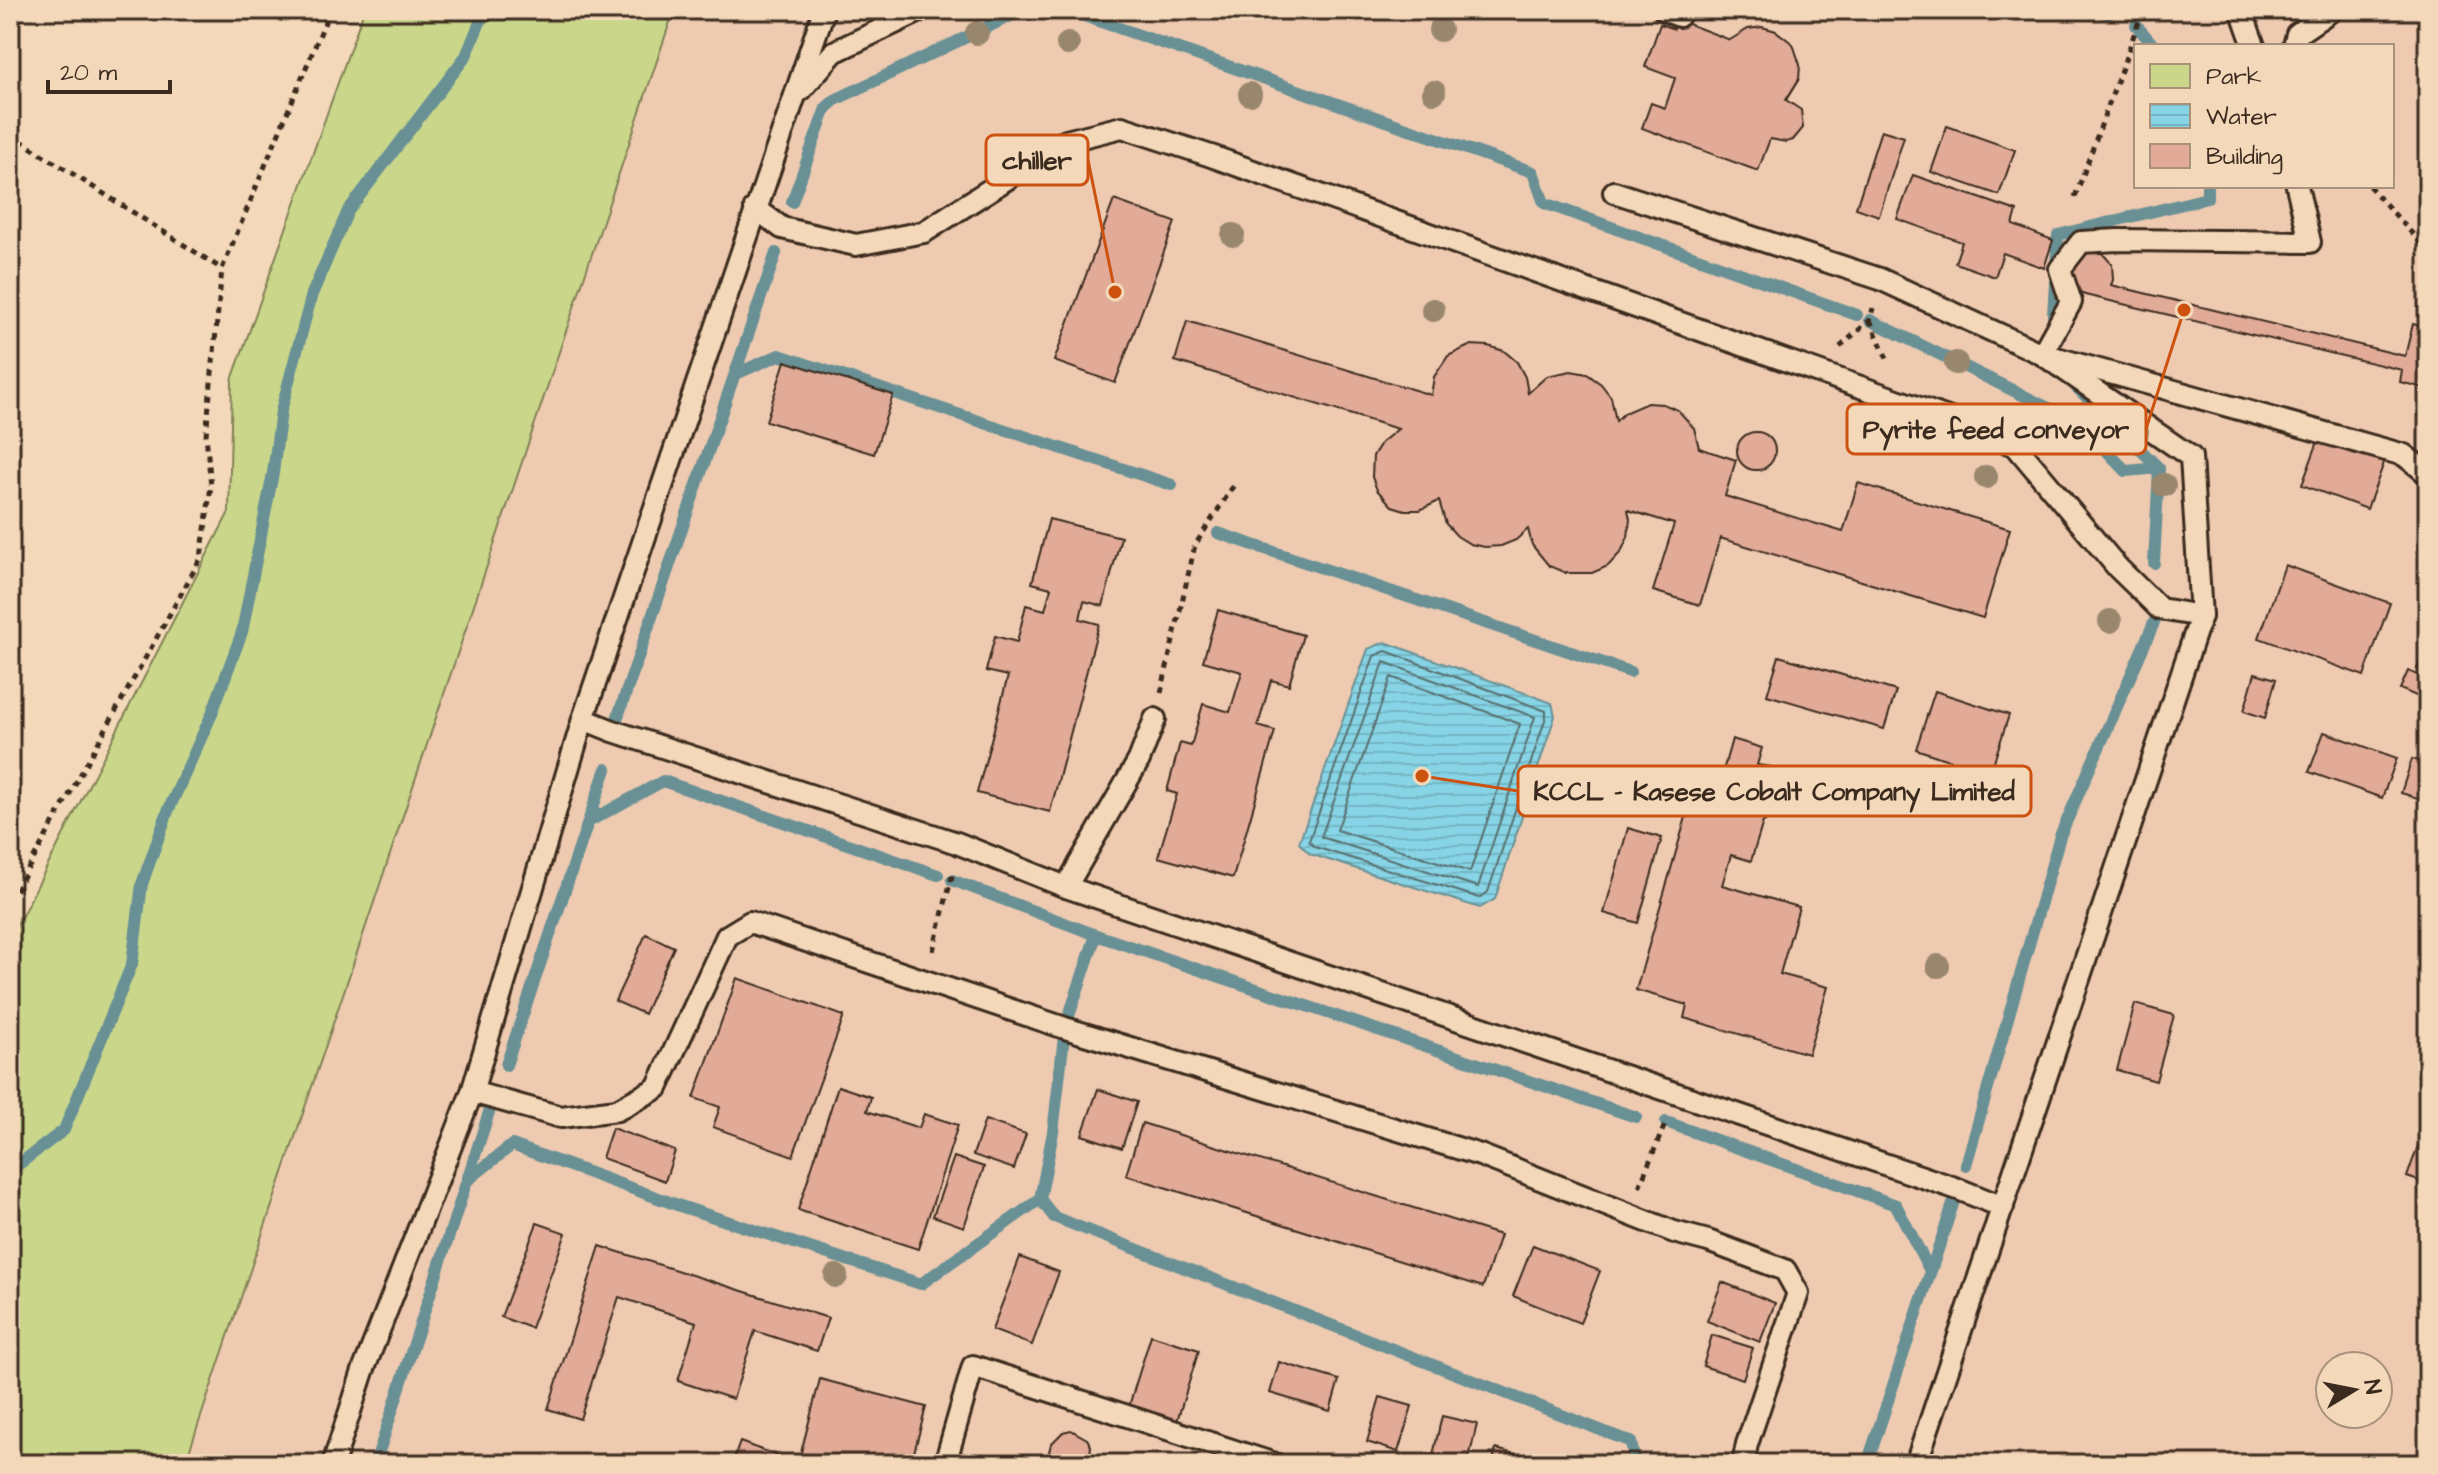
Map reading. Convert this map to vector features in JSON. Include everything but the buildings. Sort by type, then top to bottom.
[{"type":"lane","points":[[333,1464],[363,1371],[472,1092],[583,719],[824,10]]},
{"type":"lane","points":[[793,99],[834,52],[922,10]]},
{"type":"lane","points":[[2241,10],[2253,44]]},
{"type":"lane","points":[[2294,44],[2297,34],[2332,10]]},
{"type":"lane","points":[[755,208],[782,228],[856,245],[924,232],[1066,141],[1122,127],[1956,421],[2016,446],[2118,568],[2160,609],[2201,616]]},
{"type":"lane","points":[[2042,354],[2071,302],[2060,269],[2081,242],[2310,242],[2297,188]]},
{"type":"lane","points":[[1614,192],[1880,279],[2042,354],[2404,455],[2428,474]]},
{"type":"lane","points":[[1916,1464],[2201,616],[2191,457],[2042,354]]},
{"type":"lane","points":[[583,719],[957,843],[1066,887],[1958,1189],[2003,1207]]},
{"type":"lane","points":[[1066,887],[1139,760],[1155,719]]},
{"type":"lane","points":[[472,1092],[561,1117],[617,1110],[657,1088],[727,936],[750,922],[1065,1028],[1480,1155],[1674,1232],[1708,1241],[1785,1270],[1798,1293],[1743,1464]]},
{"type":"lane","points":[[945,1464],[973,1366],[1275,1464]]},
{"type":"path","points":[[10,901],[201,558],[211,486],[206,435],[222,269],[330,10]]},
{"type":"path","points":[[2075,197],[2143,10]]},
{"type":"path","points":[[10,134],[222,269]]},
{"type":"path","points":[[2371,188],[2428,251]]},
{"type":"path","points":[[1813,370],[1870,320],[1880,279]]},
{"type":"path","points":[[1155,719],[1195,545],[1236,482]]},
{"type":"path","points":[[925,981],[952,880],[957,843]]},
{"type":"path","points":[[1628,1213],[1674,1095]]},
{"type":"shaded area","points":[[674,10],[2428,10],[2428,1464],[185,1464]]},
{"type":"green space","points":[[364,10],[674,10],[185,1464],[10,1464],[10,939],[229,512],[232,380]]},
{"type":"water","points":[[1385,642],[1552,703],[1555,716],[1495,899],[1480,908],[1310,854],[1299,843],[1368,649]]},
{"type":"waterway","points":[[10,1171],[64,1130],[132,964],[142,884],[168,811],[211,716],[242,632],[273,473],[281,411],[312,294],[348,211],[466,56],[485,10]]},
{"type":"waterway","points":[[792,202],[826,108],[835,100],[1023,10]]},
{"type":"waterway","points":[[1067,10],[1533,172],[1544,203],[1857,315]]},
{"type":"waterway","points":[[2094,10],[2108,14]]},
{"type":"waterway","points":[[2136,25],[2152,44]]},
{"type":"waterway","points":[[2053,315],[2058,235],[2207,198],[2207,188]]},
{"type":"waterway","points":[[613,731],[776,253]]},
{"type":"waterway","points":[[1870,320],[2081,424],[2126,471],[2159,468]]},
{"type":"waterway","points":[[736,374],[779,355],[1172,485]]},
{"type":"waterway","points":[[2075,386],[2159,468],[2154,563]]},
{"type":"waterway","points":[[1218,533],[1630,672]]},
{"type":"waterway","points":[[1966,1165],[2060,836],[2160,609]]},
{"type":"waterway","points":[[506,1065],[606,769]]},
{"type":"waterway","points":[[588,822],[663,781],[938,875]]},
{"type":"waterway","points":[[952,880],[1096,935],[1636,1117]]},
{"type":"waterway","points":[[1096,935],[1065,1028],[1053,1132],[1040,1199],[1054,1217],[1631,1442],[1635,1464]]},
{"type":"waterway","points":[[375,1464],[493,1100]]},
{"type":"waterway","points":[[1666,1122],[1896,1205],[1930,1271]]},
{"type":"waterway","points":[[468,1180],[512,1145],[683,1207],[921,1284],[1040,1199]]},
{"type":"waterway","points":[[1867,1464],[1958,1189]]},
{"type":"place","name":"chiller","points":[[1115,292]]},
{"type":"place","name":"Pyrite feed conveyor","points":[[2184,310]]},
{"type":"place","name":"KCCL - Kasese Cobalt Company Limited","points":[[1422,776]]}]
